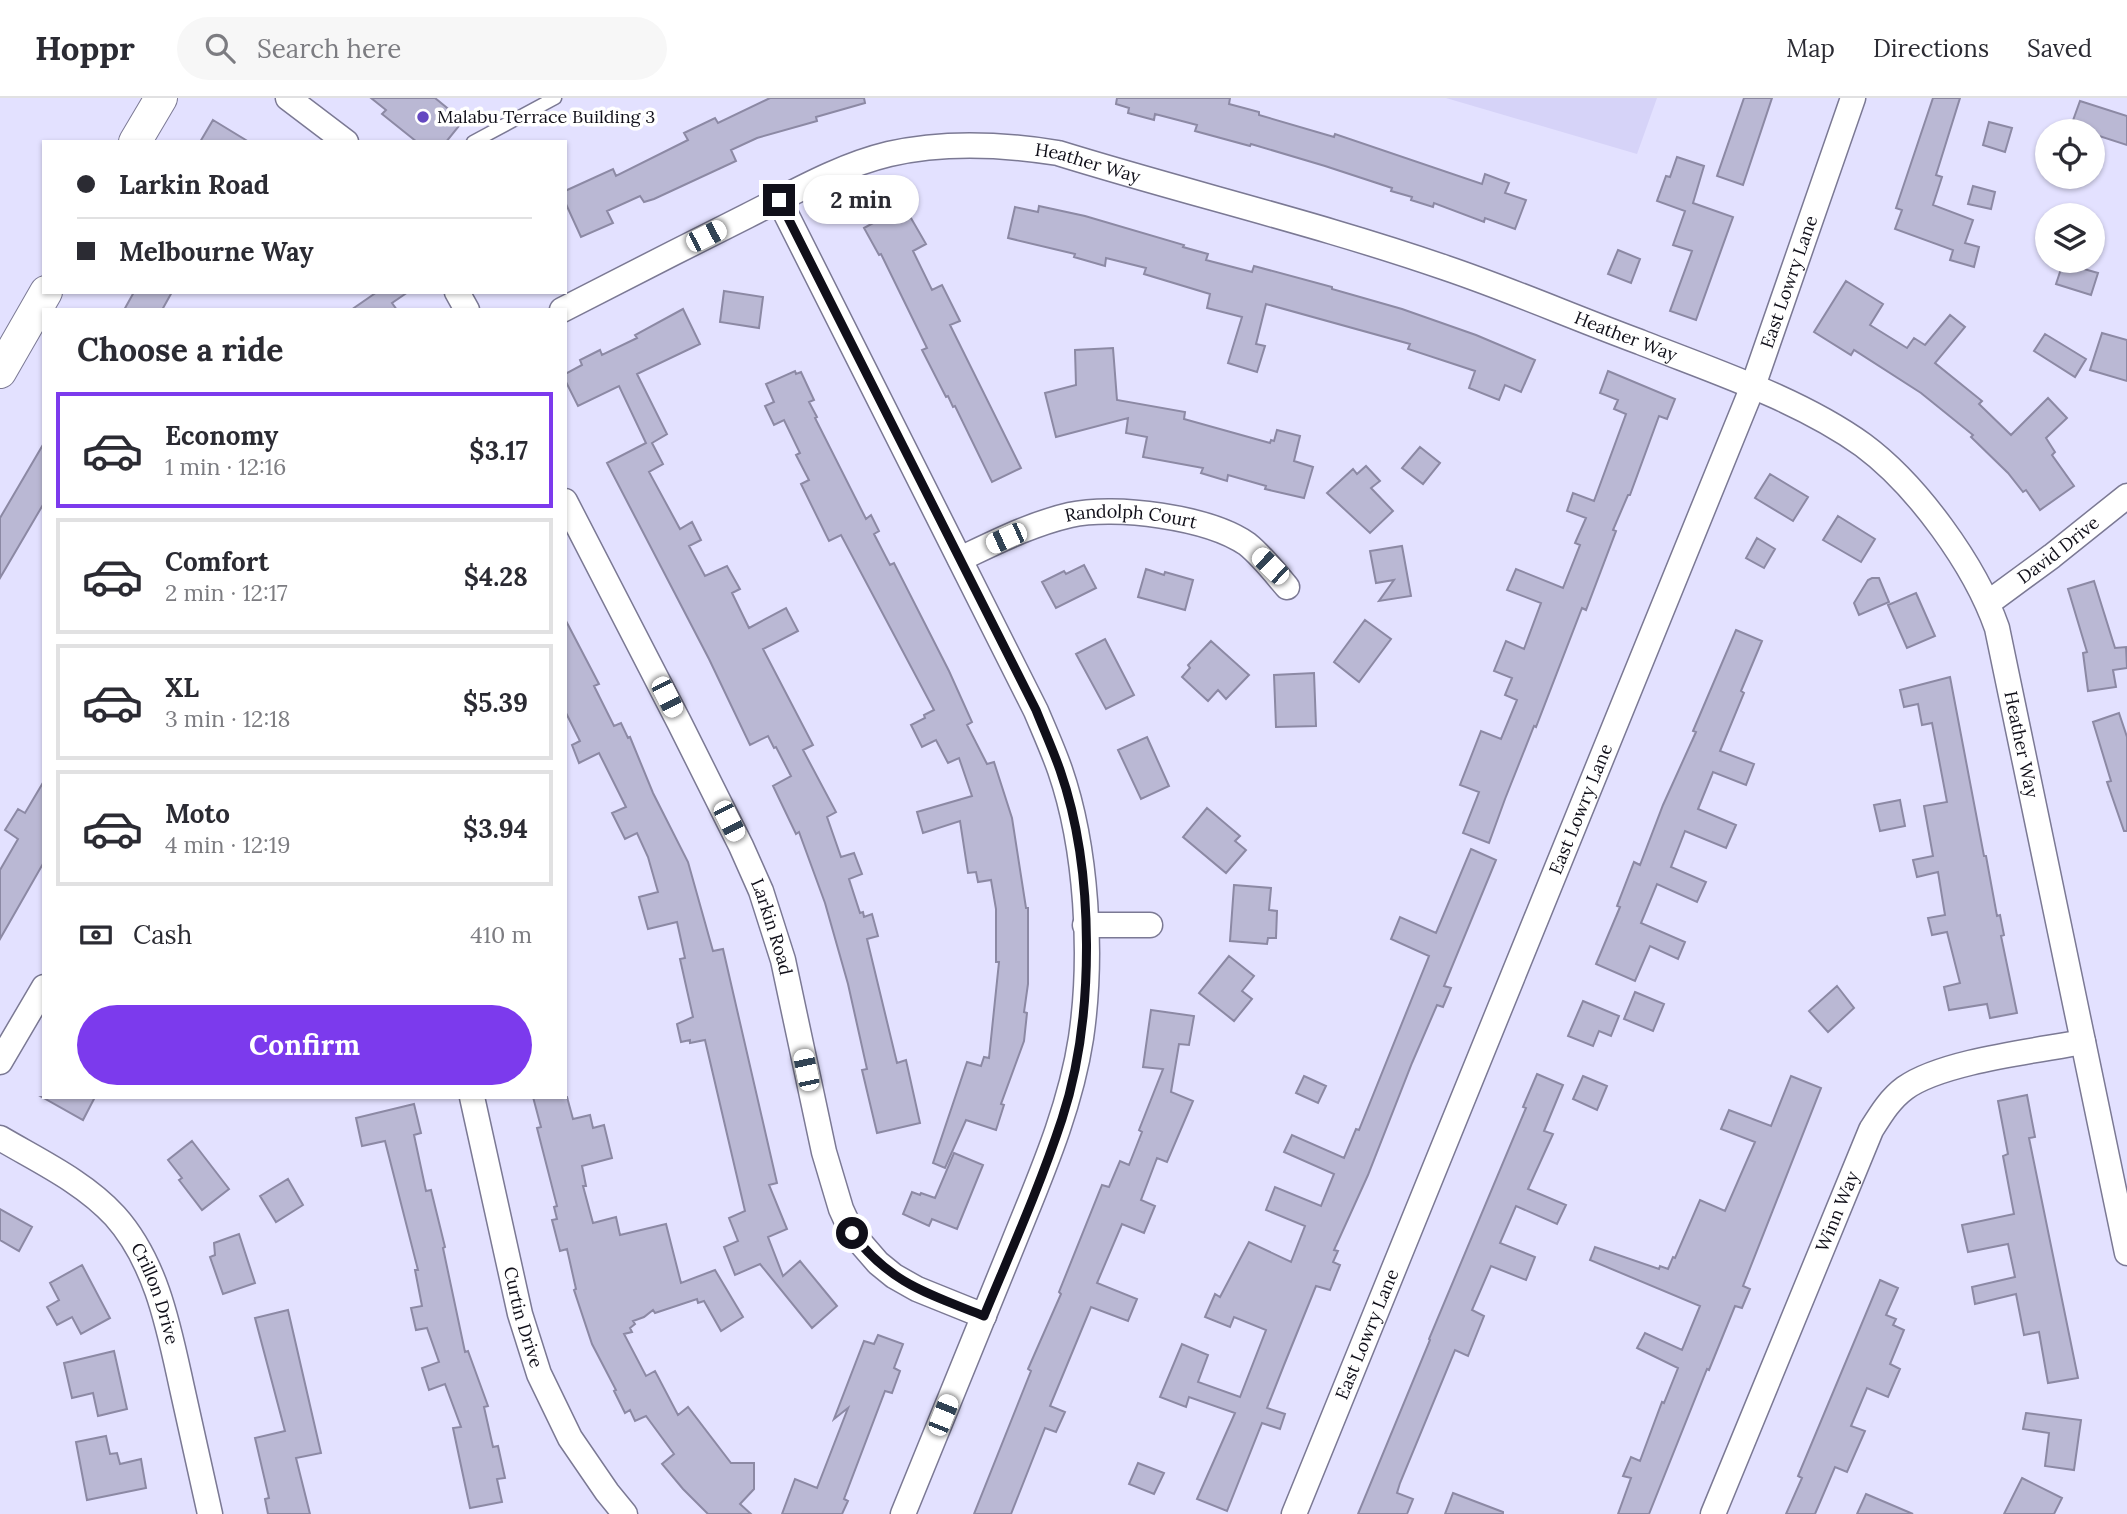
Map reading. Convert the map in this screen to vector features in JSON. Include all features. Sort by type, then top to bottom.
[{"type":"street","points":[[136,140],[160,98]]},
{"type":"street","points":[[288,98],[343,140]]},
{"type":"street","name":"East Lowry Lane","points":[[1294,1514],[1753,386],[1853,98]]},
{"type":"street","name":"Heather Way","points":[[566,308],[779,200],[853,166],[919,149],[989,145],[1058,153],[1446,267],[1753,386],[1826,422],[1892,468],[1941,528],[1988,603],[1997,628],[2127,1253]]},
{"type":"street","points":[[779,200],[1036,710],[1060,771],[1082,872],[1087,963],[1085,1003],[1081,1040],[1062,1118],[903,1514]]},
{"type":"street","points":[[0,372],[45,294]]},
{"type":"street","name":"David Drive","points":[[1988,603],[2127,496]]},
{"type":"street","name":"Larkin Road","points":[[567,504],[685,734],[761,891],[783,960],[824,1152],[841,1209],[852,1233],[872,1257],[894,1276],[917,1289],[984,1316]]},
{"type":"street","name":"Randolph Court","points":[[960,559],[1026,529],[1072,514],[1143,512],[1186,521],[1224,533],[1247,544],[1287,587]]},
{"type":"street","points":[[1085,925],[1150,925]]},
{"type":"street","points":[[0,1062],[42,989]]},
{"type":"street","name":"Winn Way","points":[[1713,1514],[1871,1130],[1887,1105],[1904,1089],[1922,1078],[1963,1065],[2083,1042]]},
{"type":"street","name":"Curtin Drive","points":[[471,1099],[520,1314],[539,1374],[570,1438],[618,1512]]},
{"type":"street","name":"Crillon Drive","points":[[0,1138],[69,1179],[102,1203],[132,1238],[145,1259],[164,1314],[210,1514]]},
{"type":"lane","points":[[477,140],[555,98]]},
{"type":"shaded area","points":[[1446,98],[1657,98],[1637,154]]},
{"type":"building","name":"Malabu Terrace Building 3","points":[[371,98],[435,98],[463,121],[448,140],[414,140],[382,114],[386,110]]},
{"type":"building","points":[[770,98],[864,98],[865,103],[816,117],[817,121],[757,138],[731,150],[736,161],[654,199],[644,202],[640,196],[607,211],[613,223],[581,237],[567,206],[567,190],[613,169],[616,176],[688,140],[684,133],[715,118],[718,123]]},
{"type":"building","points":[[1117,98],[1230,98],[1229,104],[1259,112],[1259,115],[1334,137],[1335,134],[1482,184],[1485,174],[1509,183],[1505,193],[1526,200],[1515,229],[1485,218],[1484,222],[1434,203],[1433,207],[1411,200],[1412,197],[1391,191],[1392,188],[1325,166],[1195,131],[1197,125],[1155,114],[1154,120],[1128,113],[1129,108],[1116,104]]},
{"type":"building","points":[[1744,98],[1772,98],[1743,185],[1717,176]]},
{"type":"building","points":[[1933,98],[1960,98],[1936,175],[1942,177],[1933,205],[1973,220],[1965,243],[1979,247],[1974,267],[1950,260],[1953,250],[1895,229],[1902,210],[1896,208]]},
{"type":"building","points":[[2080,101],[2127,116],[2127,145],[2105,138],[2105,119],[2074,119]]},
{"type":"building","points":[[213,120],[246,140],[201,140]]},
{"type":"building","points":[[1989,122],[2012,128],[2005,152],[1983,145]]},
{"type":"building","points":[[1677,157],[1704,166],[1693,203],[1733,217],[1696,320],[1670,311],[1692,251],[1673,245],[1685,211],[1657,201],[1666,176],[1670,177]]},
{"type":"building","points":[[1973,186],[1995,192],[1991,209],[1968,204]]},
{"type":"building","points":[[904,206],[926,244],[913,251],[932,290],[942,285],[960,321],[950,325],[1021,468],[992,482],[955,406],[953,407],[948,396],[946,397],[922,350],[927,348],[881,254],[879,255],[864,228]]},
{"type":"building","points":[[1039,206],[1085,216],[1184,245],[1183,247],[1208,254],[1206,260],[1252,272],[1254,266],[1332,287],[1476,335],[1535,360],[1521,392],[1505,385],[1499,400],[1469,388],[1475,371],[1408,349],[1410,344],[1266,304],[1256,344],[1265,346],[1257,372],[1228,363],[1242,317],[1207,308],[1210,294],[1144,274],[1146,268],[1106,258],[1105,266],[1074,257],[1075,254],[1008,238],[1015,207],[1038,212]]},
{"type":"building","points":[[1618,250],[1640,259],[1631,283],[1608,274]]},
{"type":"building","points":[[2060,273],[2098,273],[2091,295],[2056,284]]},
{"type":"building","points":[[1846,281],[1883,304],[1870,325],[1907,348],[1914,338],[1925,345],[1950,315],[1965,327],[1935,363],[1982,401],[1979,404],[2011,435],[2048,398],[2067,418],[2046,438],[2055,452],[2052,455],[2074,486],[2040,510],[2026,490],[2023,492],[2008,473],[1971,437],[1973,435],[1921,393],[1854,350],[1851,355],[1814,332]]},
{"type":"building","points":[[724,291],[763,297],[759,328],[720,322]]},
{"type":"building","points":[[133,294],[171,294],[163,308],[125,308]]},
{"type":"building","points":[[374,294],[405,294],[392,303],[396,308],[354,308]]},
{"type":"building","points":[[683,309],[700,344],[637,374],[667,434],[652,443],[663,464],[649,472],[680,529],[692,522],[701,540],[689,546],[705,576],[727,566],[740,589],[732,593],[749,628],[786,608],[798,631],[763,649],[813,745],[803,750],[836,812],[827,817],[841,857],[854,853],[862,874],[849,879],[860,913],[863,912],[864,917],[872,914],[878,936],[867,939],[897,1063],[906,1060],[920,1123],[877,1133],[862,1070],[867,1069],[848,984],[825,903],[799,832],[796,834],[773,786],[791,776],[768,736],[750,745],[709,659],[607,463],[646,443],[619,386],[578,406],[567,384],[567,373],[582,365],[580,360],[600,350],[602,355],[637,338],[635,335]]},
{"type":"building","points":[[2102,333],[2127,340],[2127,381],[2090,370]]},
{"type":"building","points":[[2045,334],[2086,359],[2075,377],[2034,351]]},
{"type":"building","points":[[1113,348],[1117,400],[1185,412],[1184,419],[1270,443],[1271,440],[1274,441],[1277,430],[1300,436],[1294,461],[1313,467],[1304,498],[1265,489],[1266,486],[1228,475],[1227,481],[1201,473],[1203,468],[1143,457],[1147,437],[1126,433],[1128,418],[1056,437],[1045,393],[1076,385],[1075,350]]},
{"type":"building","points":[[795,371],[796,374],[801,372],[814,400],[809,402],[817,417],[815,418],[866,519],[871,515],[879,531],[874,534],[890,565],[894,563],[949,671],[972,722],[967,725],[987,764],[994,762],[1012,818],[1028,908],[1028,984],[1024,1041],[1001,1104],[1004,1105],[996,1130],[966,1120],[945,1168],[933,1163],[967,1062],[981,1066],[984,1057],[989,1058],[999,962],[996,962],[996,909],[991,880],[978,882],[976,872],[968,873],[960,821],[923,833],[917,812],[972,796],[959,758],[948,763],[936,740],[922,747],[911,725],[934,710],[841,535],[829,541],[801,484],[809,480],[796,455],[800,453],[784,420],[774,425],[765,406],[774,402],[766,384]]},
{"type":"building","points":[[1608,371],[1675,399],[1667,419],[1659,416],[1630,495],[1613,530],[1616,531],[1586,610],[1582,608],[1489,843],[1463,833],[1479,792],[1460,785],[1481,731],[1501,739],[1517,700],[1505,695],[1512,678],[1494,671],[1506,641],[1524,649],[1541,603],[1507,590],[1516,569],[1563,588],[1580,545],[1575,543],[1586,518],[1567,511],[1573,493],[1594,501],[1626,414],[1614,409],[1618,400],[1600,393]]},
{"type":"building","points":[[42,446],[42,506],[0,578],[0,518]]},
{"type":"building","points":[[1420,447],[1440,463],[1423,484],[1402,468]]},
{"type":"building","points":[[1366,466],[1380,481],[1371,488],[1393,511],[1370,533],[1327,493],[1353,469],[1357,474]]},
{"type":"building","points":[[1770,474],[1808,497],[1793,521],[1755,498]]},
{"type":"building","points":[[1838,516],[1875,539],[1861,562],[1823,540]]},
{"type":"building","points":[[1757,538],[1775,549],[1764,568],[1746,558]]},
{"type":"building","points":[[1402,546],[1411,596],[1379,601],[1394,580],[1376,583],[1370,551]]},
{"type":"building","points":[[1084,565],[1096,588],[1056,608],[1042,582]]},
{"type":"building","points":[[1146,569],[1193,580],[1185,610],[1138,597]]},
{"type":"building","points":[[1872,578],[1879,578],[1889,602],[1859,615],[1854,603]]},
{"type":"building","points":[[2094,581],[2115,648],[2126,647],[2127,668],[2113,670],[2116,687],[2088,691],[2083,653],[2087,652],[2068,589]]},
{"type":"building","points":[[1916,593],[1935,636],[1907,648],[1888,605]]},
{"type":"building","points":[[1365,620],[1391,639],[1359,682],[1334,662]]},
{"type":"building","points":[[567,623],[599,684],[594,686],[614,726],[621,723],[628,738],[630,737],[653,793],[688,862],[713,951],[723,949],[777,1183],[769,1185],[787,1229],[768,1237],[783,1276],[800,1261],[837,1306],[812,1328],[760,1264],[735,1275],[724,1247],[738,1241],[729,1218],[745,1211],[705,1040],[681,1042],[677,1024],[693,1017],[680,959],[685,958],[677,922],[648,929],[639,897],[658,892],[648,857],[637,833],[625,839],[612,813],[626,807],[599,753],[579,763],[572,745],[580,741],[567,715]]},
{"type":"building","points":[[1736,630],[1762,641],[1720,751],[1754,764],[1746,785],[1713,772],[1698,809],[1736,825],[1726,848],[1685,831],[1671,867],[1706,882],[1697,902],[1657,884],[1641,923],[1685,942],[1678,959],[1650,946],[1635,981],[1596,964],[1620,907],[1617,906],[1634,862],[1640,865]]},
{"type":"building","points":[[1105,639],[1134,695],[1106,709],[1076,654]]},
{"type":"building","points":[[1211,641],[1249,675],[1226,699],[1218,690],[1208,701],[1182,677],[1190,668],[1188,665]]},
{"type":"building","points":[[1314,673],[1316,726],[1276,727],[1274,675]]},
{"type":"building","points":[[1950,677],[1984,856],[1997,916],[2000,915],[2004,935],[2001,936],[2017,1013],[1990,1018],[1987,1004],[1949,1010],[1944,987],[1960,983],[1947,932],[1932,935],[1928,918],[1945,915],[1938,872],[1917,877],[1913,860],[1933,856],[1924,806],[1947,802],[1932,723],[1922,725],[1918,704],[1904,707],[1900,690]]},
{"type":"building","points":[[2119,713],[2127,737],[2127,831],[2124,831],[2107,782],[2111,781],[2093,722]]},
{"type":"building","points":[[1147,737],[1169,786],[1141,799],[1118,750]]},
{"type":"building","points":[[42,784],[42,866],[0,939],[0,870],[18,839],[5,830],[18,809],[25,813]]},
{"type":"building","points":[[1900,800],[1905,826],[1880,831],[1874,805]]},
{"type":"building","points":[[1207,808],[1240,836],[1235,841],[1246,850],[1226,873],[1183,837]]},
{"type":"building","points":[[1471,849],[1496,860],[1444,986],[1451,988],[1443,1007],[1437,1005],[1368,1175],[1334,1250],[1338,1251],[1333,1262],[1340,1265],[1330,1290],[1316,1286],[1267,1408],[1285,1414],[1280,1429],[1262,1423],[1227,1511],[1197,1499],[1235,1413],[1189,1397],[1186,1407],[1160,1397],[1182,1344],[1208,1355],[1198,1382],[1240,1397],[1266,1330],[1234,1317],[1230,1327],[1205,1317],[1215,1294],[1220,1297],[1249,1242],[1291,1262],[1305,1226],[1266,1210],[1275,1187],[1321,1206],[1334,1174],[1284,1152],[1292,1135],[1344,1158],[1356,1129],[1359,1130],[1429,956],[1391,939],[1400,917],[1436,933]]},
{"type":"building","points":[[1234,885],[1271,888],[1269,910],[1277,911],[1276,938],[1268,938],[1267,944],[1230,941]]},
{"type":"building","points":[[1229,956],[1254,976],[1242,991],[1252,999],[1234,1021],[1199,993]]},
{"type":"building","points":[[1837,986],[1854,1008],[1828,1032],[1809,1011]]},
{"type":"building","points":[[1635,992],[1664,1004],[1653,1031],[1624,1019]]},
{"type":"building","points":[[1583,1001],[1619,1016],[1611,1036],[1599,1031],[1593,1046],[1568,1036]]},
{"type":"building","points":[[1151,1010],[1194,1016],[1189,1045],[1179,1044],[1171,1092],[1193,1101],[1167,1162],[1157,1158],[1141,1200],[1155,1206],[1144,1233],[1122,1224],[1097,1283],[1137,1299],[1128,1321],[1091,1307],[1050,1406],[1065,1412],[1056,1432],[1045,1428],[1011,1514],[974,1514],[1031,1371],[1028,1369],[1061,1294],[1059,1292],[1102,1185],[1109,1187],[1120,1161],[1129,1165],[1142,1132],[1139,1130],[1163,1069],[1143,1067]]},
{"type":"building","points":[[1537,1074],[1563,1085],[1544,1131],[1553,1134],[1528,1189],[1566,1205],[1557,1224],[1516,1206],[1500,1243],[1535,1257],[1526,1280],[1491,1266],[1472,1310],[1484,1316],[1468,1356],[1455,1350],[1400,1483],[1397,1493],[1413,1499],[1407,1514],[1358,1514],[1526,1108],[1523,1107]]},
{"type":"building","points":[[1304,1076],[1326,1086],[1318,1103],[1296,1093]]},
{"type":"building","points":[[1583,1076],[1607,1086],[1597,1110],[1573,1099]]},
{"type":"building","points":[[1791,1076],[1821,1088],[1743,1286],[1750,1289],[1742,1308],[1735,1306],[1649,1514],[1618,1514],[1631,1478],[1623,1476],[1631,1457],[1640,1461],[1678,1368],[1637,1348],[1645,1333],[1682,1350],[1700,1306],[1590,1260],[1595,1247],[1659,1269],[1660,1266],[1668,1269],[1700,1200],[1725,1211],[1755,1142],[1721,1129],[1729,1110],[1771,1126]]},
{"type":"building","points":[[2027,1095],[2035,1137],[2029,1138],[2078,1378],[2048,1383],[2039,1332],[2024,1335],[2016,1294],[1975,1304],[1972,1287],[2015,1277],[2008,1244],[1968,1252],[1962,1225],[2014,1214],[2003,1156],[2008,1154],[1998,1101]]},
{"type":"building","points":[[567,1097],[573,1119],[590,1115],[593,1128],[604,1125],[612,1158],[582,1166],[586,1186],[583,1186],[593,1223],[616,1217],[620,1235],[666,1224],[681,1283],[715,1270],[743,1317],[721,1331],[704,1301],[698,1303],[697,1299],[655,1313],[653,1310],[633,1321],[635,1324],[630,1328],[632,1332],[624,1334],[646,1376],[655,1371],[678,1415],[688,1407],[731,1463],[754,1463],[754,1489],[740,1504],[751,1514],[708,1514],[662,1464],[674,1454],[646,1416],[635,1421],[630,1410],[625,1413],[592,1344],[574,1290],[576,1289],[567,1249],[560,1251],[552,1220],[557,1219],[554,1207],[557,1206],[537,1128],[541,1127],[534,1099]]},
{"type":"building","points":[[46,1099],[94,1099],[83,1120]]},
{"type":"building","points":[[414,1104],[421,1133],[414,1135],[426,1191],[431,1190],[445,1247],[443,1248],[465,1352],[468,1351],[488,1406],[484,1407],[493,1447],[498,1446],[505,1478],[497,1479],[502,1502],[470,1508],[453,1428],[461,1427],[445,1384],[429,1390],[422,1368],[439,1362],[427,1328],[416,1330],[411,1308],[422,1306],[415,1270],[418,1270],[385,1141],[362,1146],[356,1118]]},
{"type":"building","points":[[192,1141],[229,1189],[202,1210],[179,1180],[182,1178],[168,1160]]},
{"type":"building","points":[[954,1153],[983,1165],[957,1229],[932,1219],[929,1226],[903,1214],[912,1192],[935,1198]]},
{"type":"building","points":[[288,1179],[303,1205],[276,1222],[260,1196]]},
{"type":"building","points":[[0,1209],[32,1227],[19,1251],[0,1240]]},
{"type":"building","points":[[239,1234],[255,1283],[223,1294],[210,1257],[215,1255],[214,1243]]},
{"type":"building","points":[[82,1265],[110,1318],[81,1334],[72,1317],[57,1325],[47,1307],[59,1300],[50,1283]]},
{"type":"building","points":[[1880,1280],[1898,1288],[1886,1315],[1896,1319],[1893,1325],[1904,1330],[1890,1364],[1900,1369],[1888,1397],[1867,1388],[1851,1426],[1865,1431],[1847,1472],[1835,1467],[1815,1514],[1786,1514],[1802,1478],[1798,1476]]},
{"type":"building","points":[[288,1310],[321,1453],[296,1458],[310,1514],[268,1514],[265,1499],[269,1498],[255,1438],[285,1431],[255,1318]]},
{"type":"building","points":[[878,1335],[903,1344],[894,1368],[900,1371],[892,1393],[885,1391],[844,1499],[848,1501],[842,1514],[782,1514],[795,1479],[817,1488],[848,1408],[834,1419],[864,1341],[874,1344]]},
{"type":"building","points":[[114,1351],[127,1409],[98,1416],[93,1393],[72,1398],[64,1363]]},
{"type":"building","points":[[2026,1413],[2081,1420],[2074,1470],[2045,1466],[2049,1433],[2023,1429]]},
{"type":"building","points":[[106,1436],[110,1454],[117,1453],[120,1464],[141,1459],[146,1488],[87,1500],[76,1442]]},
{"type":"building","points":[[1138,1463],[1164,1473],[1154,1494],[1129,1484]]},
{"type":"building","points":[[2022,1478],[2062,1498],[2054,1514],[2004,1514]]},
{"type":"building","points":[[1453,1493],[1503,1512],[1503,1514],[1445,1514]]},
{"type":"building","points":[[1866,1494],[1913,1514],[1857,1514]]},
{"type":"place","name":"Malabu Terrace Building 3","points":[[423,117]]},
{"type":"route","points":[[779,200],[1036,710],[1060,771],[1082,872],[1087,963],[1081,1040],[1073,1078],[1062,1118],[1038,1183],[984,1316],[917,1289],[894,1276],[866,1251],[852,1233]]}]
